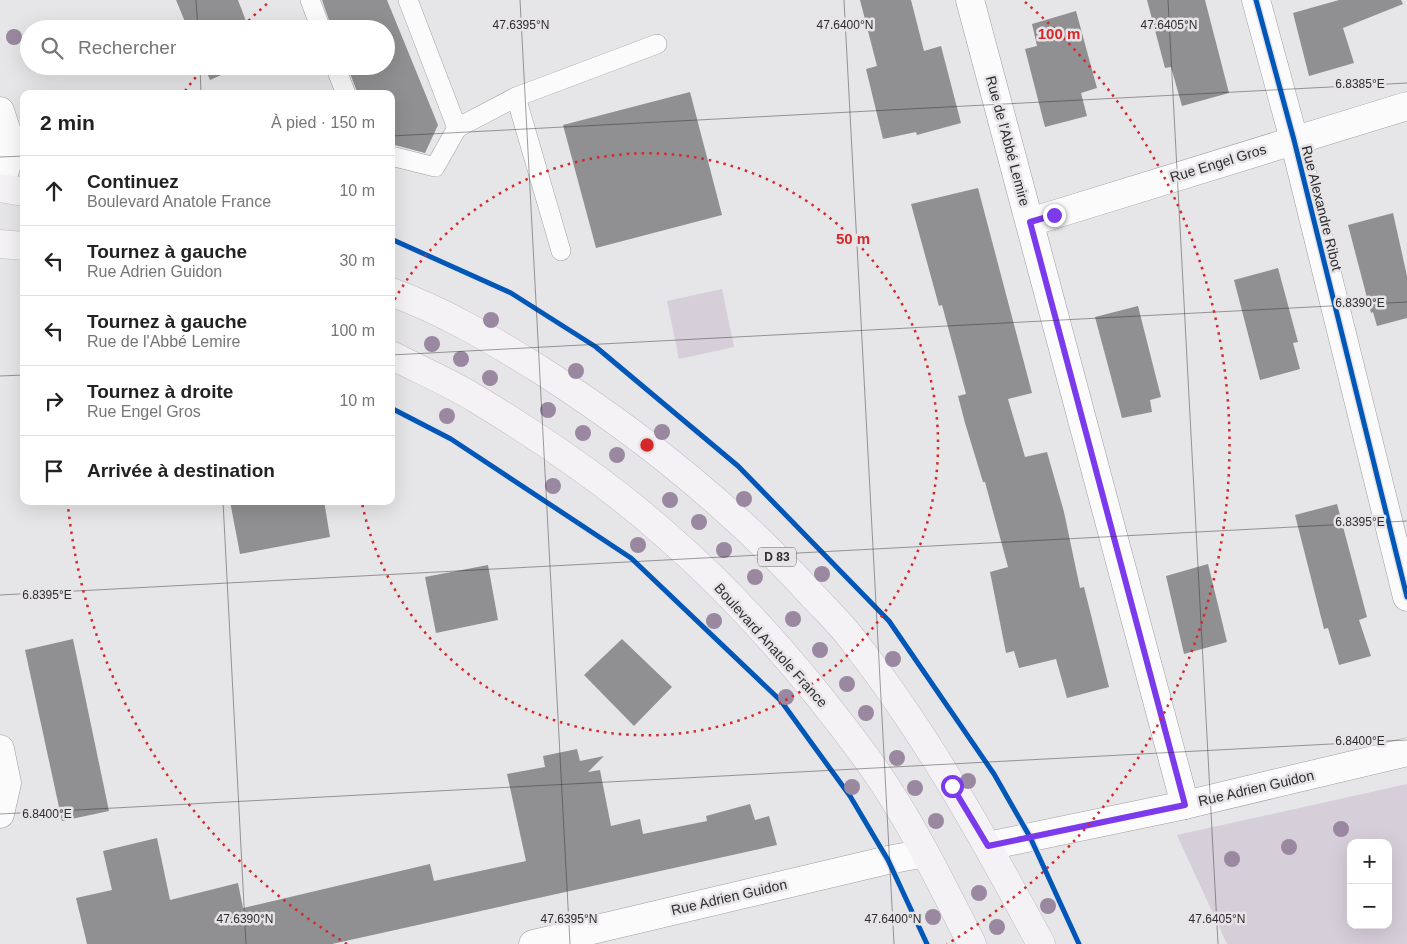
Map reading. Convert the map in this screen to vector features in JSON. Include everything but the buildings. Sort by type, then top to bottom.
[{"type":"main road","points":[[0,188],[20,191]]},
{"type":"main road","points":[[0,244],[20,246]]},
{"type":"main road","name":"D 83","points":[[395,294],[496,342],[584,398],[711,494],[785,565],[854,641],[919,731],[988,846],[1042,944]]},
{"type":"main road","name":"Boulevard Anatole France","points":[[395,357],[476,398],[566,457],[667,535],[740,607],[811,688],[871,765],[925,853],[972,944]]},
{"type":"street","name":"Rue de l'Abbé Lemire","points":[[970,0],[1185,805]]},
{"type":"street","name":"Rue Alexandre Ribot","points":[[1256,0],[1294,140],[1407,597]]},
{"type":"street","name":"Rue Engel Gros","points":[[1030,222],[1407,106]]},
{"type":"street","points":[[0,111],[12,147],[0,188]]},
{"type":"street","points":[[0,749],[7,783],[0,814]]},
{"type":"street","name":"Rue Adrien Guidon","points":[[988,846],[1185,805],[1407,752]]},
{"type":"street","name":"Rue Adrien Guidon","points":[[533,944],[888,860],[925,853]]},
{"type":"lane","points":[[310,0],[318,20]]},
{"type":"lane","points":[[408,0],[457,128]]},
{"type":"lane","points":[[395,157],[435,167],[457,128],[516,97],[657,44]]},
{"type":"lane","points":[[339,75],[344,90]]},
{"type":"lane","points":[[516,97],[561,251]]},
{"type":"shaded area","points":[[722,289],[734,347],[679,359],[667,301]]},
{"type":"shaded area","points":[[1407,784],[1407,944],[1227,944],[1177,835]]},
{"type":"cycle path","points":[[1256,0],[1294,140],[1407,597]]},
{"type":"cycle path","points":[[395,241],[511,293],[596,347],[738,466],[889,621],[994,774],[1030,837],[1079,944]]},
{"type":"cycle path","points":[[395,410],[451,439],[631,558],[781,701],[850,796],[888,860],[927,944]]},
{"type":"route","points":[[952,786],[988,846],[1185,805],[1030,222],[1054,215]]}]
